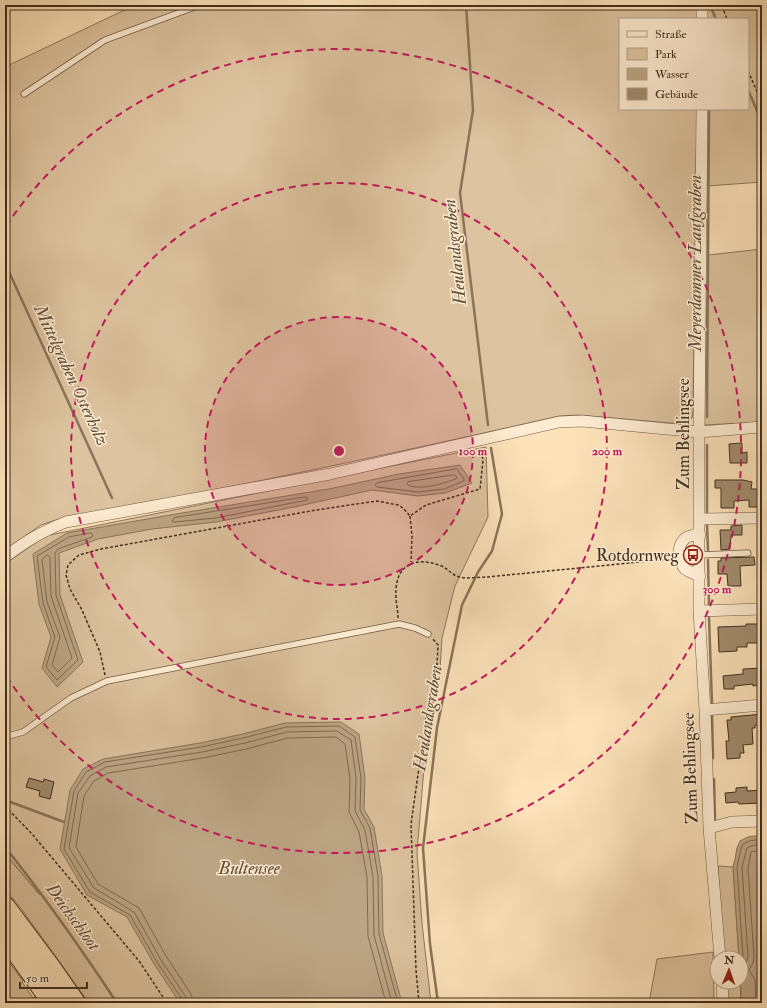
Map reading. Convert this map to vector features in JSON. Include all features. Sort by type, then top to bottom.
[{"type":"highway","points":[[5,907],[75,1003]]},
{"type":"highway","points":[[5,936],[53,1003]]},
{"type":"street","points":[[702,5],[702,18]]},
{"type":"street","name":"Zum Behlingsee","points":[[702,110],[699,611],[705,710],[709,828],[719,950]]},
{"type":"street","points":[[5,557],[43,531],[66,522],[330,474],[559,422],[582,421],[699,432],[762,427]]},
{"type":"street","points":[[700,519],[762,518]]},
{"type":"street","points":[[700,535],[690,536],[682,541],[679,551],[680,558],[686,570],[700,576]]},
{"type":"street","points":[[699,611],[762,609]]},
{"type":"street","points":[[705,710],[762,705]]},
{"type":"street","points":[[709,828],[732,822],[762,820]]},
{"type":"street","points":[[722,990],[723,1003]]},
{"type":"lane","points":[[24,94],[105,40],[200,5]]},
{"type":"lane","points":[[700,555],[748,553]]},
{"type":"lane","points":[[5,737],[23,732],[71,698],[107,681],[399,624],[415,628],[428,634]]},
{"type":"path","points":[[716,5],[723,9],[727,18]]},
{"type":"path","points":[[749,73],[762,103]]},
{"type":"path","points":[[410,516],[426,505],[480,489],[483,460],[480,440]]},
{"type":"path","points":[[107,681],[100,652],[82,610],[70,589],[66,575],[68,565],[79,555],[101,549],[309,511],[377,501],[398,505],[410,516],[412,536],[411,563]]},
{"type":"path","points":[[399,624],[396,591],[398,577],[404,568],[411,563],[424,562],[440,565],[459,578],[488,577],[680,558]]},
{"type":"path","points":[[418,1003],[411,824],[428,704],[437,665],[438,645],[428,634]]},
{"type":"path","points":[[5,806],[32,834],[139,961],[167,1003]]},
{"type":"green space","points":[[135,5],[698,5],[698,18],[619,18],[619,110],[697,110],[692,418],[682,424],[579,415],[559,416],[434,444],[185,496],[59,519],[41,525],[5,550],[5,67]]},
{"type":"green space","points":[[705,5],[762,5],[762,182],[707,186],[706,110],[749,110],[749,18],[705,18]]},
{"type":"green space","points":[[762,249],[762,422],[704,425],[708,255]]},
{"type":"green space","points":[[486,447],[488,517],[455,586],[442,638],[440,669],[427,733],[417,852],[422,923],[431,1003],[89,1003],[20,907],[5,889],[5,854],[40,895],[5,853],[5,564],[45,536]]},
{"type":"green space","points":[[718,866],[733,867],[738,950],[723,950]]},
{"type":"green space","points":[[709,952],[709,990],[714,990],[714,1003],[649,1003],[657,959]]},
{"type":"green space","points":[[5,957],[23,981],[22,982],[33,998],[36,997],[40,1003],[14,1003],[5,991]]},
{"type":"green space","points":[[725,990],[740,990],[741,1003],[726,1003]]},
{"type":"water","points":[[460,465],[472,483],[445,493],[418,496],[372,490],[216,522],[152,529],[98,539],[59,553],[60,595],[83,662],[57,687],[42,668],[51,637],[39,604],[33,554],[67,533],[329,489],[399,474]]},
{"type":"water","name":"Bultensee","points":[[341,722],[359,734],[365,778],[364,809],[374,827],[382,876],[383,933],[402,1003],[180,1003],[154,964],[127,917],[87,895],[60,849],[70,790],[83,769],[103,759],[200,743],[285,723]]},
{"type":"water","points":[[762,835],[762,1003],[741,1003],[741,990],[749,990],[749,950],[738,950],[733,867],[740,841],[748,837]]},
{"type":"building","points":[[742,443],[742,453],[747,452],[747,463],[730,463],[729,444]]},
{"type":"building","points":[[715,480],[743,480],[752,482],[751,489],[759,489],[760,507],[749,507],[749,500],[734,501],[734,508],[721,508],[721,488],[715,488]]},
{"type":"building","points":[[742,525],[742,535],[731,535],[730,549],[721,550],[720,530],[731,530],[731,526]]},
{"type":"building","points":[[754,557],[755,565],[740,566],[741,586],[728,586],[727,574],[718,574],[718,561],[721,561],[721,558]]},
{"type":"building","points":[[746,624],[762,624],[762,643],[747,643],[747,647],[737,647],[737,651],[719,652],[718,627],[746,626]]},
{"type":"building","points":[[762,668],[762,683],[759,683],[760,685],[753,686],[753,684],[734,686],[734,689],[724,689],[723,676],[743,674],[743,669]]},
{"type":"building","points":[[762,714],[762,725],[755,725],[755,728],[752,728],[753,744],[743,745],[744,753],[740,753],[740,758],[727,759],[726,741],[729,741],[727,720],[731,720],[731,717]]},
{"type":"building","points":[[29,778],[43,782],[44,779],[54,782],[50,799],[39,796],[40,791],[26,787]]},
{"type":"building","points":[[747,787],[747,791],[762,790],[762,803],[726,803],[725,793],[736,792],[736,788]]},
{"type":"waterway","name":"Heulandsgraben","points":[[466,5],[473,110],[460,193],[488,425]]},
{"type":"waterway","points":[[712,10],[716,18]]},
{"type":"waterway","points":[[749,92],[762,122]]},
{"type":"waterway","name":"Meyerdammer Laufgraben","points":[[707,417],[709,110]]},
{"type":"waterway","name":"Mittelgraben Osterholz","points":[[5,263],[112,498]]},
{"type":"waterway","name":"Meyerdammer Laufgraben","points":[[707,445],[707,514]]},
{"type":"waterway","name":"Heulandsgraben","points":[[438,1003],[430,944],[423,848],[437,728],[462,605],[478,572],[492,551],[502,514],[491,448]]},
{"type":"waterway","name":"Meyerdammer Laufgraben","points":[[707,525],[708,550]]},
{"type":"waterway","name":"Meyerdammer Laufgraben","points":[[708,560],[709,605]]},
{"type":"waterway","name":"Meyerdammer Laufgraben","points":[[709,617],[712,704]]},
{"type":"waterway","name":"Meyerdammer Laufgraben","points":[[712,714],[713,758]]},
{"type":"waterway","name":"Meyerdammer Laufgraben","points":[[714,779],[715,820]]},
{"type":"waterway","points":[[5,800],[64,822]]},
{"type":"waterway","name":"Deichschloot","points":[[5,847],[63,924],[117,1003]]},
{"type":"place","name":"Rotdornweg","points":[[693,555]]}]
